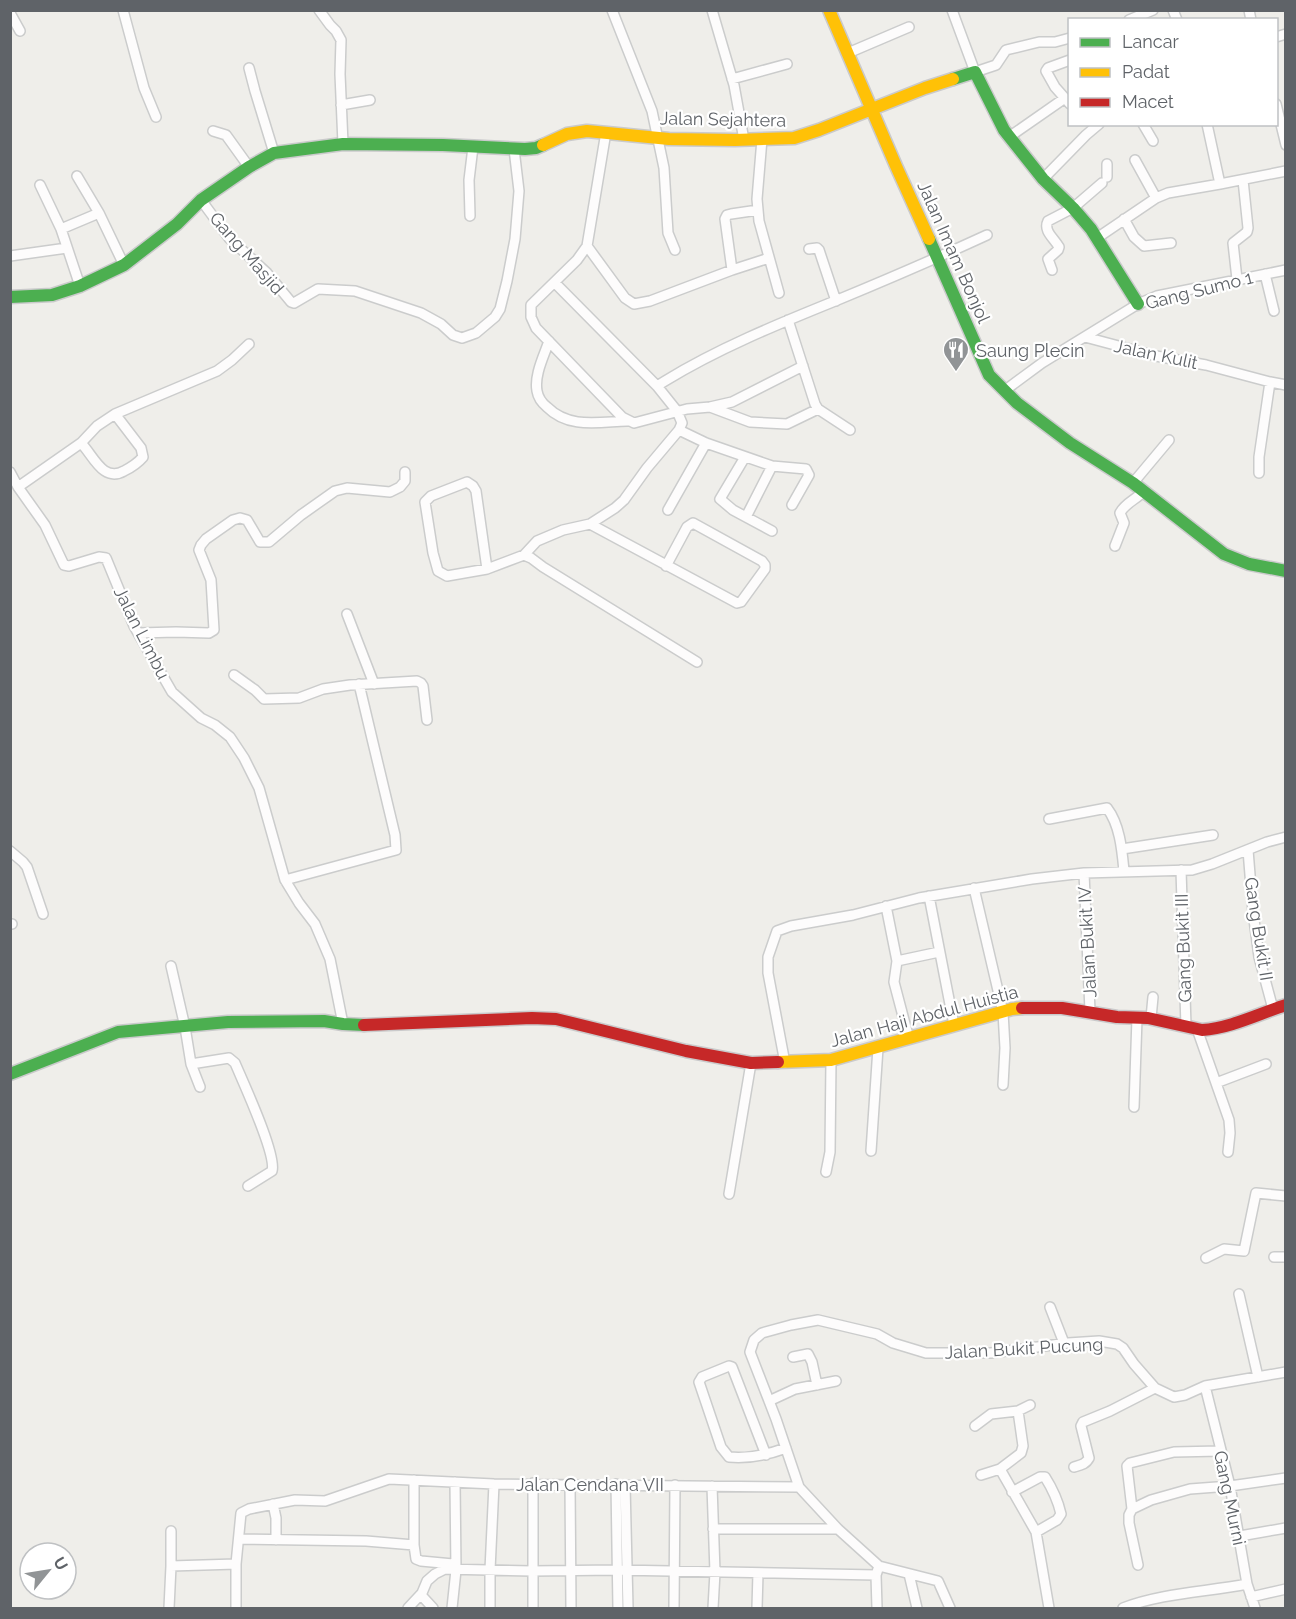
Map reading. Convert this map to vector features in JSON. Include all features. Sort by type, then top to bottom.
[{"type":"main road","name":"Jalan Imam Bonjol","points":[[830,10],[989,375],[1017,403],[1070,443],[1144,491],[1224,554],[1249,564],[1286,571]]},
{"type":"main road","name":"Jalan Sejahtera","points":[[274,153],[343,144],[421,144],[514,149],[536,147],[561,137],[587,131],[669,139],[794,138],[873,110],[925,88],[975,72]]},
{"type":"main road","points":[[975,72],[1000,125],[1043,179],[1073,208],[1097,238],[1138,304]]},
{"type":"main road","points":[[10,297],[52,295],[80,286],[124,265],[177,224],[201,200],[274,153]]},
{"type":"main road","name":"Jalan Haji Abdul Huistia","points":[[10,1074],[118,1032],[228,1022],[324,1021],[368,1025],[556,1019],[686,1051],[751,1062],[785,1063],[831,1060],[1003,1012],[1032,1007],[1053,1007],[1113,1016],[1151,1018],[1202,1030],[1221,1028],[1286,1005]]},
{"type":"street","points":[[123,10],[144,88],[156,117]]},
{"type":"street","points":[[319,10],[341,40],[343,144]]},
{"type":"street","points":[[612,10],[652,111],[659,137],[664,168],[668,233],[675,250]]},
{"type":"street","points":[[711,10],[732,79],[744,140]]},
{"type":"street","points":[[952,10],[975,72],[996,65],[1006,50],[1068,39]]},
{"type":"street","points":[[10,13],[20,31]]},
{"type":"street","points":[[848,53],[909,27]]},
{"type":"street","points":[[1009,137],[1067,101],[1054,87],[1046,71],[1048,68],[1068,61]]},
{"type":"street","points":[[732,79],[787,64]]},
{"type":"street","points":[[249,68],[274,153]]},
{"type":"street","points":[[341,105],[370,100]]},
{"type":"street","points":[[1278,112],[1286,145]]},
{"type":"street","points":[[1043,179],[1092,126]]},
{"type":"street","points":[[1144,126],[1153,141]]},
{"type":"street","points":[[1207,126],[1220,184]]},
{"type":"street","points":[[213,131],[226,135],[249,167]]},
{"type":"street","points":[[606,132],[587,246],[555,283],[531,305],[531,317],[536,328],[627,421]]},
{"type":"street","points":[[762,139],[758,182],[759,221],[779,293]]},
{"type":"street","points":[[470,216],[469,180],[472,147]]},
{"type":"street","name":"Gang Masjid","points":[[201,200],[229,238],[267,273],[289,301],[294,303],[318,289],[355,291],[421,313],[441,324],[453,335],[462,338],[476,333],[495,317],[502,302],[515,239],[519,191],[514,149]]},
{"type":"street","points":[[1135,160],[1156,198]]},
{"type":"street","points":[[1052,270],[1048,259],[1059,247],[1046,229],[1048,221],[1073,208],[1105,180],[1107,164]]},
{"type":"street","points":[[1097,238],[1156,198],[1168,193],[1286,171]]},
{"type":"street","points":[[77,176],[99,213],[124,265]]},
{"type":"street","points":[[1237,279],[1233,243],[1247,232],[1248,228],[1243,180]]},
{"type":"street","points":[[40,185],[61,229],[80,286]]},
{"type":"street","points":[[732,270],[725,219],[727,215],[758,210]]},
{"type":"street","points":[[61,229],[99,213]]},
{"type":"street","points":[[1124,219],[1134,237],[1144,246],[1171,243]]},
{"type":"street","points":[[657,386],[676,374],[788,320],[938,258],[987,235]]},
{"type":"street","points":[[587,246],[625,298],[634,304],[650,301],[769,258]]},
{"type":"street","points":[[10,256],[67,248]]},
{"type":"street","points":[[809,249],[819,250],[836,301]]},
{"type":"street","name":"Gang Sumo 1","points":[[1085,337],[1138,304],[1157,296],[1286,270]]},
{"type":"street","points":[[1265,274],[1274,312]]},
{"type":"street","points":[[488,569],[476,491],[473,486],[467,482],[431,496],[425,502],[438,571],[447,576],[488,569],[524,555],[537,541],[562,530],[590,524],[615,508],[680,430],[682,423],[677,411],[657,386],[555,283]]},
{"type":"street","points":[[788,320],[818,409],[850,430]]},
{"type":"street","points":[[1004,391],[1042,363],[1085,337]]},
{"type":"street","name":"Jalan Kulit","points":[[1085,337],[1156,356],[1206,365],[1286,385]]},
{"type":"street","points":[[549,341],[537,381],[537,393],[542,402],[556,416],[571,422],[627,421],[634,423],[698,407],[710,408],[750,422],[787,424],[818,409]]},
{"type":"street","points":[[18,487],[81,443],[97,426],[115,414],[217,371],[249,344]]},
{"type":"street","points":[[710,408],[732,402],[803,366]]},
{"type":"street","points":[[1258,473],[1258,457],[1270,382]]},
{"type":"street","points":[[81,443],[103,471],[112,475],[119,474],[137,464],[143,457],[141,448],[115,414]]},
{"type":"street","points":[[680,430],[706,443],[772,466],[806,469],[808,474],[804,485],[792,505]]},
{"type":"street","points":[[1133,483],[1169,440]]},
{"type":"street","points":[[668,510],[706,443]]},
{"type":"street","points":[[746,457],[720,499],[734,510],[772,531]]},
{"type":"street","points":[[746,517],[772,466]]},
{"type":"street","name":"Jalan Limbu","points":[[10,471],[18,487],[45,525],[64,565],[69,566],[99,557],[106,558],[134,626],[172,692],[201,718],[215,725],[230,737],[244,758],[259,788],[285,880],[315,924],[330,959],[343,1024]]},
{"type":"street","points":[[139,633],[209,633],[214,630],[210,580],[199,550],[206,539],[233,520],[240,518],[247,520],[260,542],[268,542],[335,491],[347,488],[390,492],[400,487],[405,481],[405,472]]},
{"type":"street","points":[[1115,546],[1124,523],[1120,513],[1144,491]]},
{"type":"street","points":[[590,524],[666,566],[737,603],[741,602],[765,569],[762,561],[693,523],[687,527],[666,566]]},
{"type":"street","points":[[524,555],[697,662]]},
{"type":"street","points":[[347,614],[374,684]]},
{"type":"street","points":[[234,675],[264,699],[299,698],[323,689],[358,684],[421,683],[427,720]]},
{"type":"street","points":[[285,880],[396,850],[395,835],[358,684]]},
{"type":"street","points":[[1049,819],[1107,808],[1112,815],[1122,849],[1124,871]]},
{"type":"street","points":[[1122,849],[1213,835]]},
{"type":"street","points":[[785,1063],[768,973],[768,957],[777,931],[928,896],[1032,879],[1084,873],[1192,870],[1286,837]]},
{"type":"street","points":[[10,850],[27,867],[43,914]]},
{"type":"street","name":"Gang Bukit II","points":[[1248,850],[1259,957],[1273,1009]]},
{"type":"street","name":"Gang Bukit III","points":[[1181,870],[1192,1028],[1229,1120],[1228,1152]]},
{"type":"street","name":"Jalan Bukit IV","points":[[1084,873],[1090,1011]]},
{"type":"street","points":[[974,888],[1003,1012],[1005,1048],[1003,1085]]},
{"type":"street","points":[[928,896],[954,1025]]},
{"type":"street","points":[[886,906],[897,961],[894,982],[909,1039]]},
{"type":"street","points":[[897,961],[939,952]]},
{"type":"street","points":[[171,966],[191,1064],[200,1087]]},
{"type":"street","points":[[1151,1018],[1153,997]]},
{"type":"street","points":[[1134,1107],[1137,1018]]},
{"type":"street","points":[[871,1150],[878,1048]]},
{"type":"street","points":[[191,1064],[229,1058],[235,1063],[266,1138],[274,1165],[273,1170],[267,1175],[248,1186]]},
{"type":"street","points":[[826,1172],[830,1152],[831,1060]]},
{"type":"street","points":[[729,1194],[751,1062]]},
{"type":"street","points":[[1216,1083],[1266,1064]]},
{"type":"street","points":[[1206,1258],[1224,1249],[1244,1251],[1256,1193],[1286,1196]]},
{"type":"street","points":[[1274,1257],[1286,1257]]},
{"type":"street","points":[[1239,1294],[1258,1377]]},
{"type":"street","points":[[1050,1307],[1064,1343]]},
{"type":"street","name":"Jalan Bukit Pucung","points":[[799,1487],[750,1352],[754,1340],[762,1334],[791,1325],[818,1320],[877,1334],[893,1343],[926,1353],[990,1353],[1064,1343],[1099,1341],[1117,1344],[1123,1348],[1155,1388]]},
{"type":"street","points":[[793,1357],[808,1354],[817,1385]]},
{"type":"street","points":[[766,1455],[733,1368],[729,1366],[702,1377],[699,1382],[721,1447],[726,1454],[738,1458],[766,1455],[786,1448]]},
{"type":"street","points":[[1074,1467],[1082,1465],[1089,1458],[1081,1426],[1083,1422],[1155,1388],[1174,1398],[1204,1386],[1286,1372]]},
{"type":"street","points":[[769,1401],[795,1389],[836,1381]]},
{"type":"street","name":"Gang Murni","points":[[1204,1386],[1230,1486],[1247,1584],[1255,1608]]},
{"type":"street","points":[[975,1426],[992,1414],[1018,1411],[1030,1405]]},
{"type":"street","points":[[981,1475],[999,1469],[1022,1453],[1018,1411]]},
{"type":"street","points":[[1132,1509],[1127,1466],[1130,1463],[1174,1452],[1220,1451]]},
{"type":"street","points":[[999,1469],[1036,1532],[1048,1608]]},
{"type":"street","points":[[1012,1492],[1040,1477],[1045,1477],[1047,1480],[1056,1497],[1061,1514],[1057,1520],[1036,1532]]},
{"type":"street","points":[[1138,1565],[1128,1515],[1132,1509],[1151,1500],[1190,1489],[1286,1478]]},
{"type":"street","name":"Jalan Cendana VII","points":[[239,1539],[242,1513],[249,1509],[295,1500],[325,1501],[389,1479],[494,1484],[799,1487]]},
{"type":"street","points":[[414,1480],[414,1545],[416,1559],[421,1562],[490,1570],[532,1571],[758,1573],[878,1571],[909,1574],[938,1581],[950,1608]]},
{"type":"street","points":[[452,1608],[456,1567],[455,1482]]},
{"type":"street","points":[[533,1483],[533,1608]]},
{"type":"street","points":[[490,1608],[494,1484]]},
{"type":"street","points":[[570,1484],[571,1608]]},
{"type":"street","points":[[618,1608],[622,1571],[620,1484]]},
{"type":"street","points":[[674,1608],[675,1485]]},
{"type":"street","points":[[712,1486],[715,1572],[713,1608]]},
{"type":"street","points":[[799,1487],[878,1571],[877,1608]]},
{"type":"street","points":[[273,1504],[276,1518],[276,1540]]},
{"type":"street","points":[[1240,1536],[1286,1528]]},
{"type":"street","points":[[713,1529],[838,1529]]},
{"type":"street","points":[[169,1608],[171,1531]]},
{"type":"street","points":[[236,1608],[236,1564],[239,1539],[366,1541],[414,1545]]},
{"type":"street","points":[[171,1566],[236,1564]]},
{"type":"street","points":[[408,1608],[421,1595],[427,1581],[435,1574],[456,1567]]},
{"type":"street","points":[[622,1571],[628,1608]]},
{"type":"street","points":[[757,1608],[758,1573]]},
{"type":"street","points":[[909,1574],[917,1608]]},
{"type":"street","points":[[1123,1608],[1165,1597],[1247,1584]]},
{"type":"street","points":[[1251,1597],[1286,1588]]},
{"type":"street","points":[[421,1595],[433,1608]]},
{"type":"traffic: fast","points":[[953,79],[975,72],[1004,130],[1043,179],[1091,229],[1138,304]]},
{"type":"traffic: fast","points":[[10,297],[52,295],[80,286],[124,265],[177,224],[201,200],[274,153],[343,144],[525,149],[543,145]]},
{"type":"traffic: fast","points":[[929,239],[989,375],[1017,403],[1070,443],[1133,483],[1224,554],[1249,564],[1286,571]]},
{"type":"traffic: fast","points":[[10,1074],[118,1032],[228,1022],[324,1021],[364,1025]]},
{"type":"traffic: slow","points":[[829,10],[929,239]]},
{"type":"traffic: slow","points":[[543,145],[567,134],[587,131],[669,139],[794,138],[953,79]]},
{"type":"traffic: slow","points":[[778,1062],[831,1060],[1022,1008]]},
{"type":"traffic: jam","points":[[1022,1008],[1062,1008],[1117,1017],[1148,1018],[1202,1030],[1234,1024],[1286,1005]]},
{"type":"traffic: jam","points":[[364,1025],[556,1019],[686,1051],[751,1063],[778,1062]]},
{"type":"place","name":"Saung Plecin","points":[[956,373]]}]
